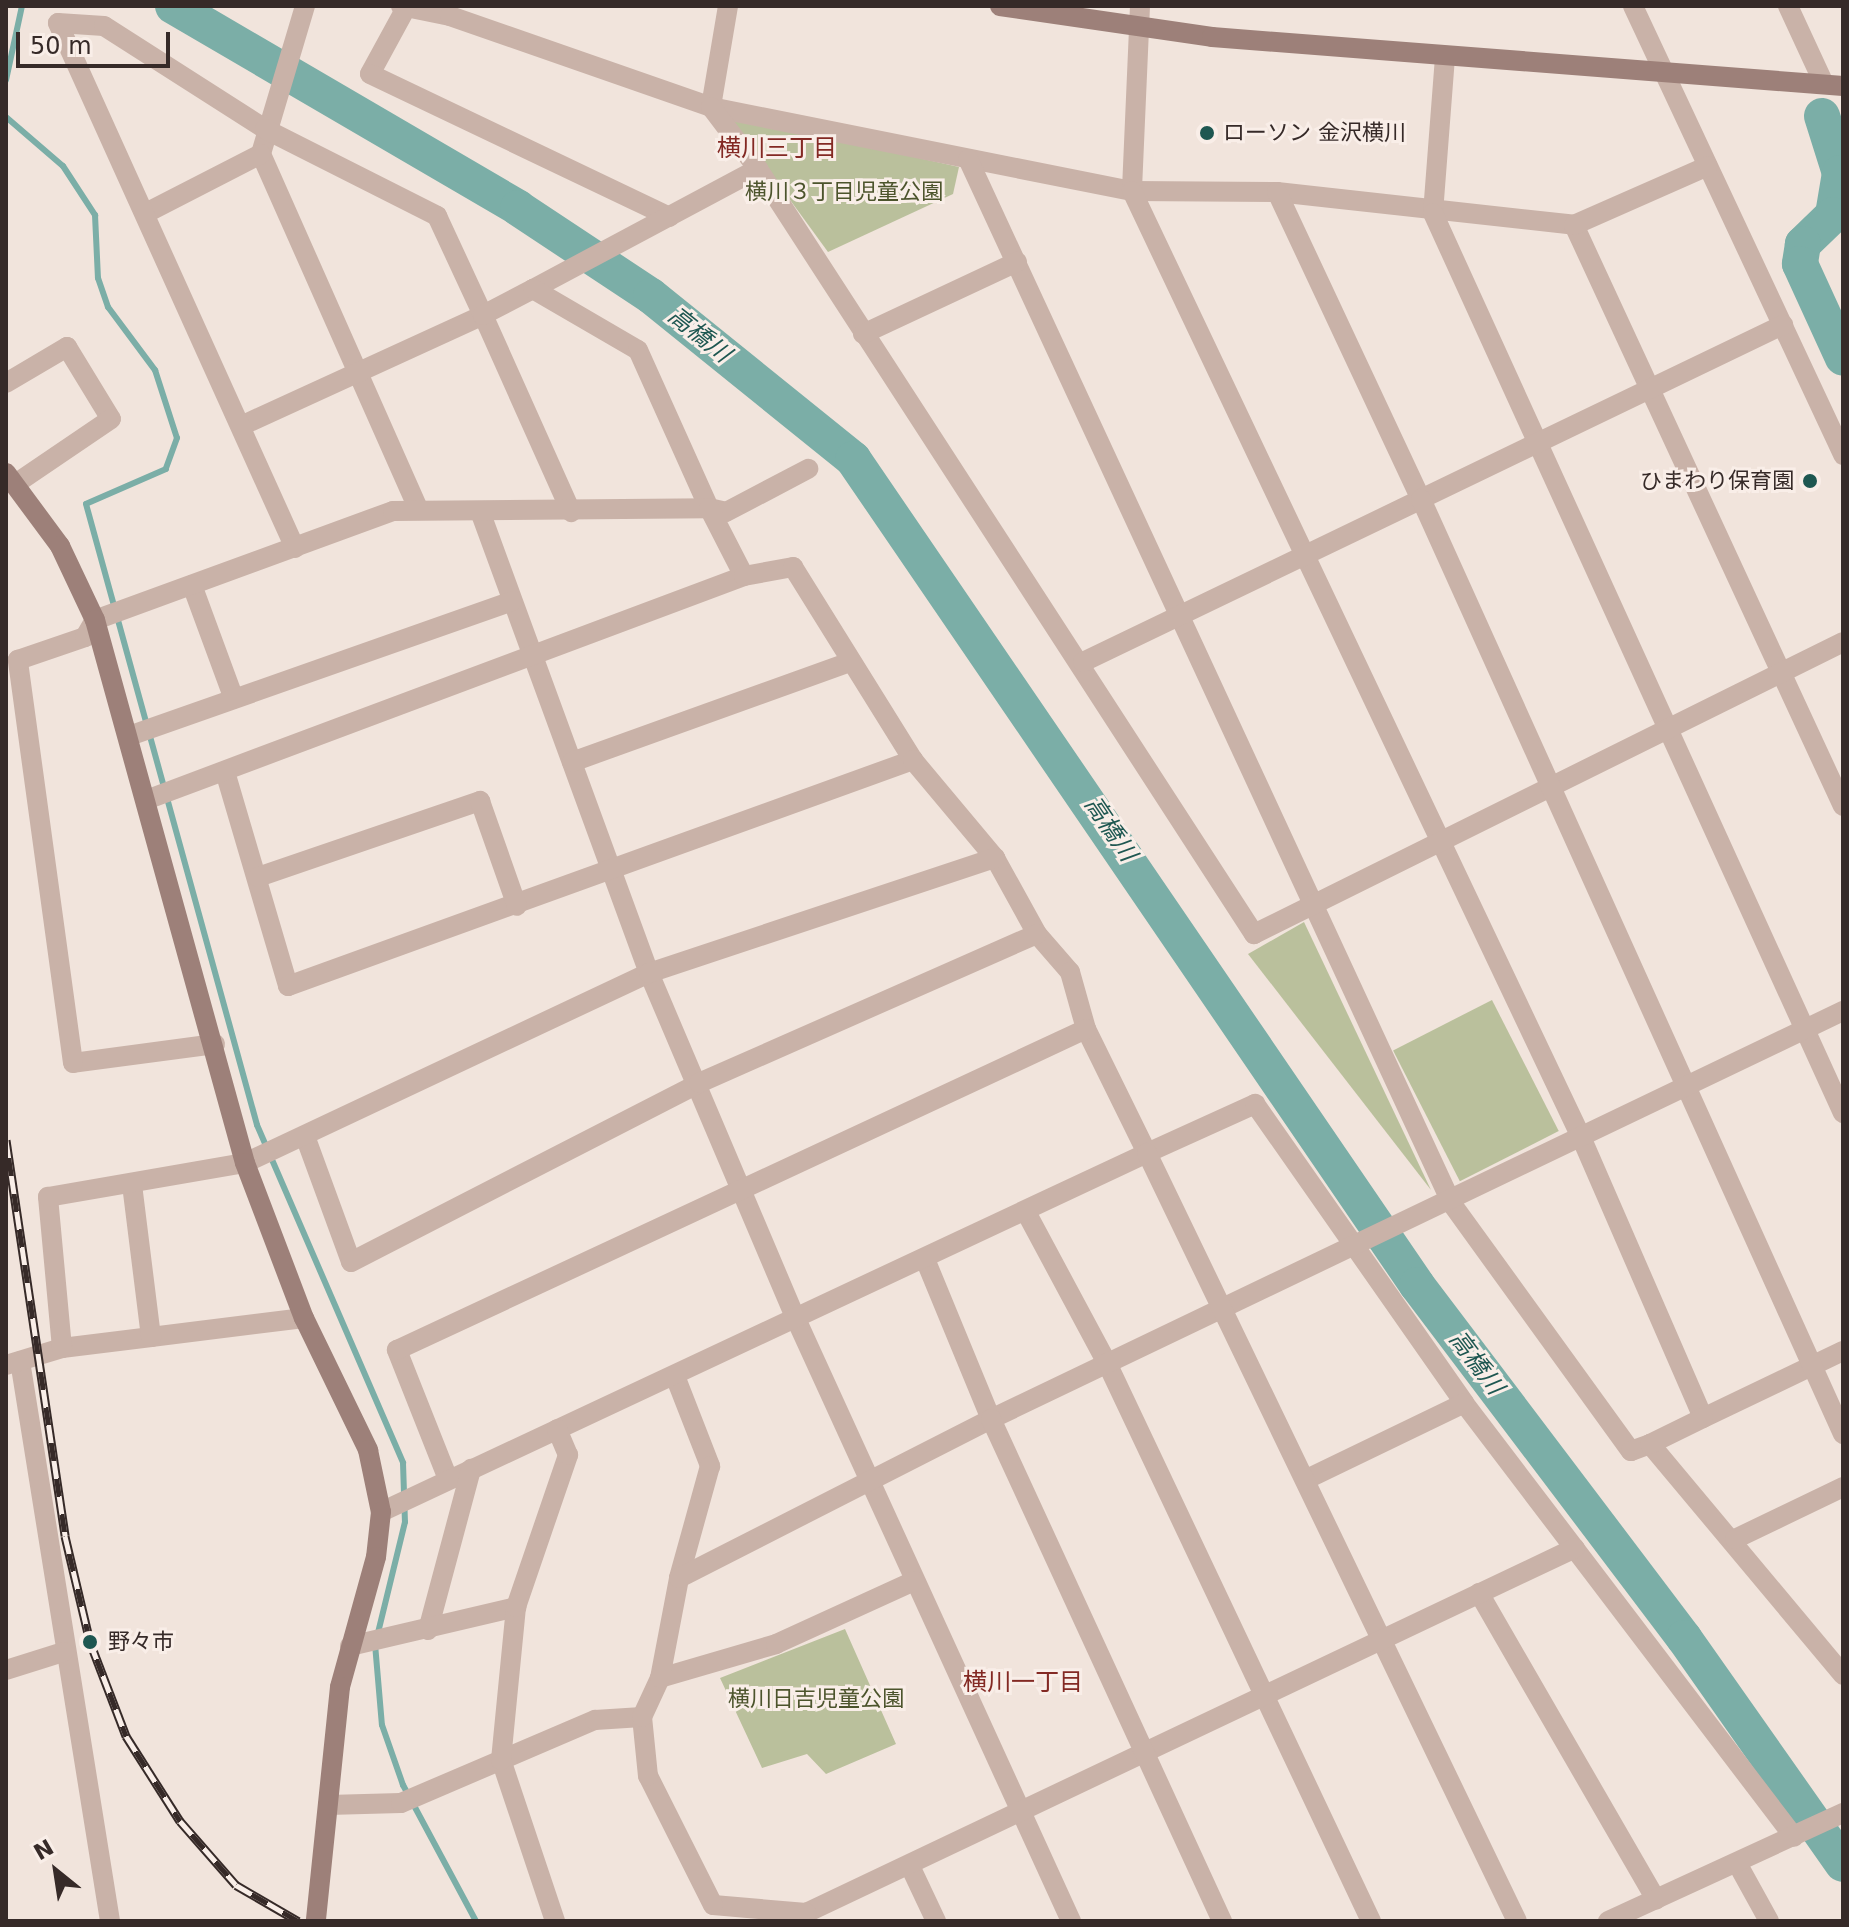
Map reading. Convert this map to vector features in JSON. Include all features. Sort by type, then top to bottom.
[{"type":"street","points":[[728,6],[711,107],[758,169],[863,334],[1083,662],[1254,934],[1435,839],[1843,642]]},
{"type":"street","points":[[1000,6],[1139,16],[1445,57],[1834,85]]},
{"type":"street","points":[[1633,6],[1843,455]]},
{"type":"street","points":[[1788,6],[1834,85]]},
{"type":"street","points":[[670,217],[370,74],[405,7],[450,16],[711,107],[1132,191],[1277,192],[1433,213],[1574,225],[1708,166]]},
{"type":"street","points":[[302,14],[265,129],[261,154],[418,509]]},
{"type":"street","points":[[1139,16],[1132,191],[1435,839],[1581,1137],[1703,1418]]},
{"type":"street","points":[[295,548],[243,425],[58,23],[104,26],[265,129],[437,216],[571,512]]},
{"type":"street","points":[[1445,57],[1433,213],[1664,728],[1843,1113]]},
{"type":"street","points":[[146,213],[261,154]]},
{"type":"street","points":[[968,159],[1312,903],[1443,1208],[1631,1451],[1843,1351]]},
{"type":"street","points":[[243,425],[483,315],[758,169]]},
{"type":"street","points":[[1277,192],[1421,499],[1843,1434]]},
{"type":"street","points":[[1574,225],[1843,806]]},
{"type":"street","points":[[863,334],[1017,262]]},
{"type":"street","points":[[538,287],[638,350],[709,508],[744,576]]},
{"type":"street","points":[[1083,662],[1783,325]]},
{"type":"street","points":[[6,383],[67,347],[111,419],[11,478],[111,614],[162,795],[215,1044],[258,1157],[304,1318],[396,1505],[355,1645],[328,1805],[316,1921]]},
{"type":"street","points":[[215,1044],[73,1063],[18,660],[85,637],[111,614],[295,548],[418,509],[481,514],[709,508],[726,512],[808,469]]},
{"type":"street","points":[[481,514],[649,973],[745,1186],[796,1319],[1071,1921]]},
{"type":"street","points":[[162,795],[226,775],[744,576],[793,567],[913,760],[995,858],[1037,934],[1070,972],[1086,1029],[1309,1478],[1380,1639],[1517,1921]]},
{"type":"street","points":[[192,585],[234,699]]},
{"type":"street","points":[[143,731],[512,601]]},
{"type":"street","points":[[572,762],[850,662]]},
{"type":"street","points":[[226,775],[288,986],[611,873],[913,760]]},
{"type":"street","points":[[258,877],[480,801],[517,906]]},
{"type":"street","points":[[62,1348],[48,1197],[132,1185],[258,1157],[649,973],[995,858]]},
{"type":"street","points":[[305,1136],[351,1262],[699,1083],[1037,934]]},
{"type":"street","points":[[679,1578],[872,1484],[991,1419],[1223,1306],[1443,1208],[1684,1086],[1843,1011]]},
{"type":"street","points":[[448,1479],[397,1350],[1086,1029]]},
{"type":"street","points":[[396,1505],[1255,1104],[1352,1250],[1464,1403],[1794,1837]]},
{"type":"street","points":[[132,1185],[151,1337]]},
{"type":"street","points":[[1026,1212],[1107,1363],[1371,1921]]},
{"type":"street","points":[[925,1259],[991,1419],[1222,1921]]},
{"type":"street","points":[[110,1921],[13,1363],[62,1348],[304,1318]]},
{"type":"street","points":[[675,1376],[710,1466],[679,1578],[660,1678],[642,1717],[648,1776],[713,1905],[805,1917],[1019,1811],[1144,1756],[1380,1639],[1575,1548]]},
{"type":"street","points":[[1309,1478],[1464,1403]]},
{"type":"street","points":[[555,1921],[501,1760],[516,1607],[568,1455],[557,1429]]},
{"type":"street","points":[[1650,1444],[1735,1539],[1843,1675]]},
{"type":"street","points":[[428,1630],[471,1469]]},
{"type":"street","points":[[1735,1539],[1843,1487]]},
{"type":"street","points":[[660,1678],[776,1644],[914,1581]]},
{"type":"street","points":[[1479,1593],[1656,1899]]},
{"type":"street","points":[[355,1645],[516,1607]]},
{"type":"street","points":[[6,1670],[63,1652]]},
{"type":"street","points":[[328,1805],[410,1801],[595,1720],[642,1717]]},
{"type":"street","points":[[1608,1921],[1843,1813]]},
{"type":"street","points":[[1737,1863],[1769,1921]]},
{"type":"street","points":[[910,1866],[936,1921]]},
{"type":"green space","name":"横川３丁目児童公園","points":[[728,115],[959,167],[953,194],[828,252]]},
{"type":"green space","points":[[1304,922],[1431,1190],[1248,954]]},
{"type":"green space","points":[[1492,1000],[1559,1131],[1460,1181],[1393,1050]]},
{"type":"green space","name":"横川日吉児童公園","points":[[845,1629],[896,1744],[826,1774],[807,1754],[762,1768],[720,1678]]},
{"type":"waterway","points":[[6,80],[22,6]]},
{"type":"waterway","name":"高橋川","points":[[173,6],[518,208],[651,296],[853,459],[1417,1285],[1684,1638],[1843,1864]]},
{"type":"waterway","points":[[1822,116],[1840,173],[1833,215],[1803,244],[1800,264],[1843,358]]},
{"type":"waterway","points":[[6,117],[63,166],[95,215],[98,278],[108,307],[155,370],[177,438],[166,469],[86,504],[257,1125],[403,1463],[405,1522],[378,1633]]},
{"type":"waterway","points":[[375,1644],[382,1725],[403,1785],[476,1921]]},
{"type":"railway","points":[[6,1140],[65,1536],[90,1642],[126,1736],[180,1821],[236,1885],[298,1921]]},
{"type":"place","name":"ローソン 金沢横川","points":[[1207,133]]},
{"type":"place","name":"ひまわり保育園","points":[[1810,481]]},
{"type":"place","name":"野々市","points":[[90,1642]]},
{"type":"district","name":"横川三丁目","points":[[777,149]]},
{"type":"district","name":"横川一丁目","points":[[1023,1683]]}]
